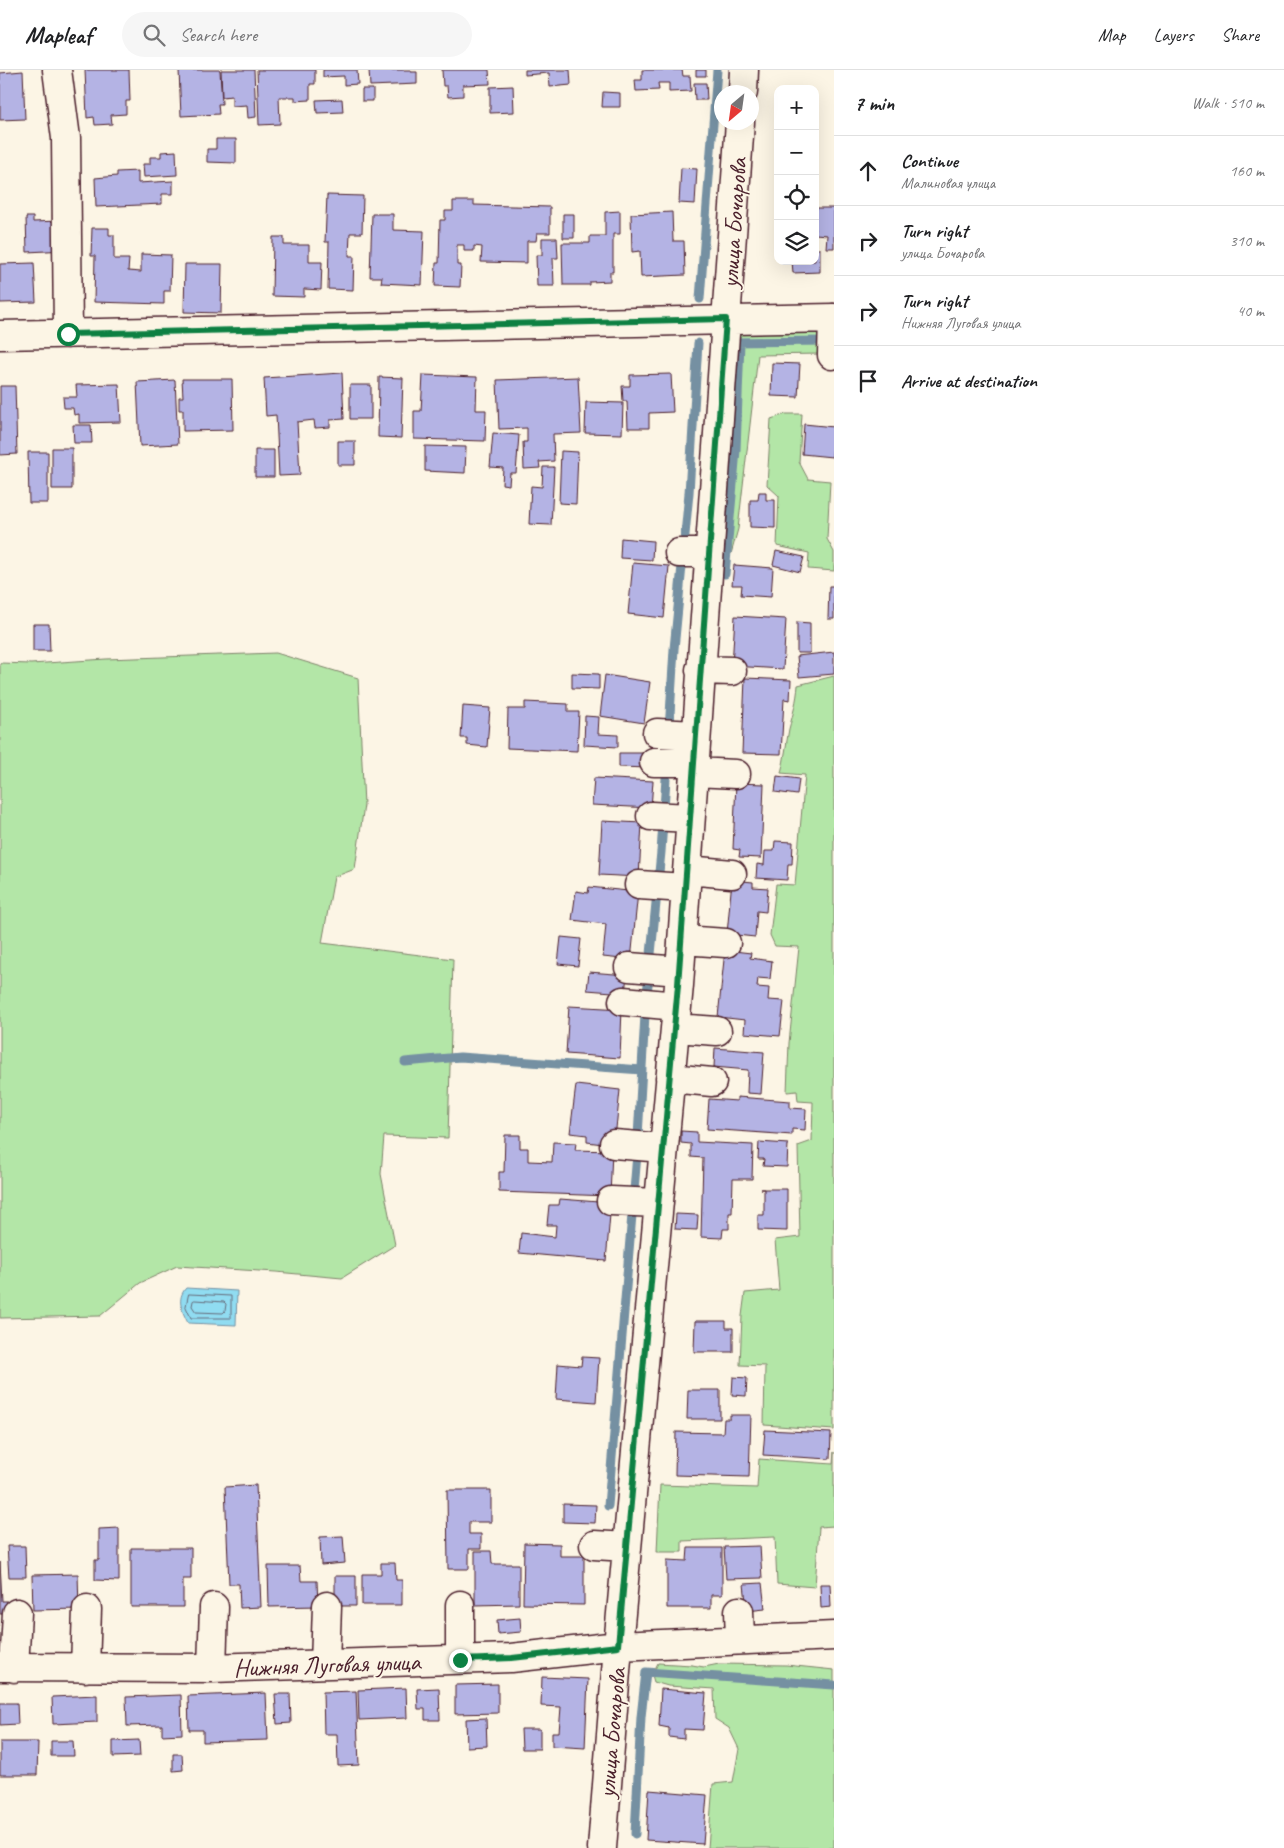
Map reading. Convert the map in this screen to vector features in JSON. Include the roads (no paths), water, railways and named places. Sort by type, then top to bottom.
[{"type":"street","points":[[57,70],[66,138],[68,334]]},
{"type":"street","points":[[743,85],[744,70]]},
{"type":"street","name":"улица Бочарова","points":[[602,1848],[618,1646],[680,971],[739,130]]},
{"type":"street","points":[[0,335],[834,318],[832,355]]},
{"type":"street","points":[[680,553],[709,553]]},
{"type":"street","points":[[700,670],[732,671]]},
{"type":"street","points":[[657,733],[696,735]]},
{"type":"street","points":[[654,762],[736,774]]},
{"type":"street","points":[[651,816],[690,818]]},
{"type":"street","points":[[639,885],[686,871],[732,866]]},
{"type":"street","points":[[682,940],[726,943]]},
{"type":"street","points":[[629,967],[680,971]]},
{"type":"street","points":[[624,1002],[717,1031]]},
{"type":"street","points":[[670,1078],[712,1082]]},
{"type":"street","points":[[614,1144],[663,1148]]},
{"type":"street","points":[[611,1201],[658,1203]]},
{"type":"street","points":[[594,1545],[627,1547]]},
{"type":"street","points":[[460,1605],[460,1660]]},
{"type":"street","points":[[325,1664],[327,1606]]},
{"type":"street","points":[[212,1668],[214,1608]]},
{"type":"street","points":[[85,1668],[87,1609]]},
{"type":"street","points":[[739,1611],[740,1640]]},
{"type":"street","points":[[7,1667],[17,1614]]},
{"type":"street","name":"Нижняя Луговая улица","points":[[7,1667],[212,1668],[460,1660],[512,1658],[618,1646],[834,1636]]},
{"type":"water","points":[[186,1288],[237,1291],[236,1325],[188,1323],[182,1310],[181,1301],[181,1296]]},
{"type":"waterway","points":[[700,299],[717,70]]},
{"type":"waterway","points":[[734,342],[829,341]]},
{"type":"waterway","points":[[725,574],[736,450],[740,342]]},
{"type":"waterway","points":[[669,731],[674,649],[689,493],[698,343]]},
{"type":"waterway","points":[[608,1506],[637,1154],[645,1015],[661,852],[667,764]]},
{"type":"waterway","points":[[405,1062],[460,1057],[642,1070]]},
{"type":"waterway","points":[[635,1834],[641,1717],[646,1672],[834,1685]]}]
